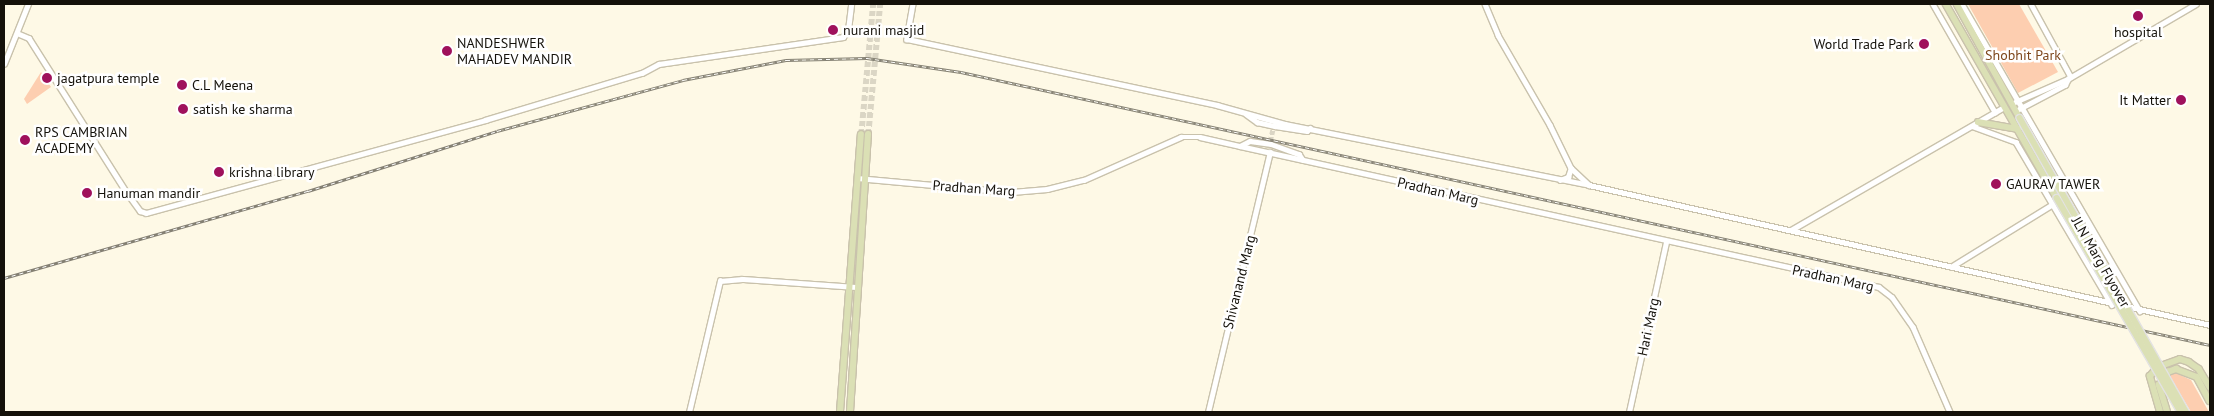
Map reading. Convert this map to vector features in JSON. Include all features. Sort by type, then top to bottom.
[{"type":"main road","name":"JLN Marg Flyover","points":[[1946,4],[2181,412]]},
{"type":"main road","name":"JLN Marg Flyover","points":[[1957,4],[2015,102],[2020,118],[2186,412]]},
{"type":"main road","points":[[1978,122],[2018,130]]},
{"type":"main road","points":[[840,412],[861,135]]},
{"type":"main road","points":[[850,412],[868,135]]},
{"type":"main road","points":[[2160,412],[2150,376],[2158,367],[2180,359],[2189,362],[2200,370],[2210,387]]},
{"type":"main road","points":[[2167,412],[2160,385],[2168,372],[2176,369],[2197,377],[2210,401]]},
{"type":"street","points":[[4,64],[28,4]]},
{"type":"street","points":[[17,33],[29,38],[130,197],[140,211],[146,213],[485,120],[642,73],[659,64],[843,37],[848,30],[851,4]]},
{"type":"street","points":[[913,4],[907,39],[1310,128],[1589,185],[2210,326]]},
{"type":"street","points":[[1485,4],[1498,36],[1550,125],[1571,168],[1589,185]]},
{"type":"street","points":[[1933,4],[1995,112]]},
{"type":"street","points":[[1962,4],[2015,102],[2069,78],[2196,4]]},
{"type":"street","points":[[2031,4],[2069,78]]},
{"type":"street","points":[[2069,78],[2065,85],[2018,110],[2071,193],[2140,311]]},
{"type":"street","points":[[1791,230],[2004,107]]},
{"type":"street","points":[[1246,114],[1252,120],[1273,127],[1307,131],[1310,128]]},
{"type":"street","points":[[1972,126],[2016,142],[2112,304]]},
{"type":"street","name":"Pradhan Marg","points":[[857,178],[983,192],[1047,189],[1112,170],[1181,137],[1200,137],[1884,289],[1913,327],[1950,412]]},
{"type":"street","points":[[1240,146],[1250,141],[1269,142],[1299,154],[1303,160]]},
{"type":"street","name":"Shivanand Marg","points":[[1208,412],[1270,152]]},
{"type":"street","points":[[1558,180],[1568,177],[1571,168]]},
{"type":"street","points":[[1951,267],[2071,193]]},
{"type":"street","name":"Hari Marg","points":[[1629,412],[1666,242]]},
{"type":"street","points":[[689,412],[720,282],[742,279],[857,287]]},
{"type":"green space","name":"Shobhit Park","points":[[1968,4],[2019,4],[2058,72],[2018,93]]},
{"type":"green space","points":[[41,72],[51,87],[27,104],[24,99]]},
{"type":"green space","points":[[2176,373],[2191,380],[2209,412],[2191,412],[2169,375]]},
{"type":"tunnel","points":[[861,135],[873,4]]},
{"type":"tunnel","points":[[868,135],[880,4]]},
{"type":"tunnel","points":[[1270,141],[1273,128]]},
{"type":"railway","points":[[4,278],[308,191],[497,131],[683,80],[786,60],[867,58],[961,72],[2210,345]]},
{"type":"place","name":"hospital","points":[[2138,16]]},
{"type":"place","name":"nurani masjid","points":[[833,30]]},
{"type":"place","name":"World Trade Park","points":[[1924,44]]},
{"type":"place","name":"NANDESHWER MAHADEV MANDIR","points":[[447,51]]},
{"type":"place","name":"jagatpura temple","points":[[47,78]]},
{"type":"place","name":"C.L Meena","points":[[182,85]]},
{"type":"place","name":"It Matter","points":[[2181,100]]},
{"type":"place","name":"satish ke sharma","points":[[183,109]]},
{"type":"place","name":"RPS CAMBRIAN ACADEMY","points":[[25,140]]},
{"type":"place","name":"krishna library","points":[[219,172]]},
{"type":"place","name":"GAURAV TAWER","points":[[1996,184]]},
{"type":"place","name":"Hanuman mandir","points":[[87,193]]}]
